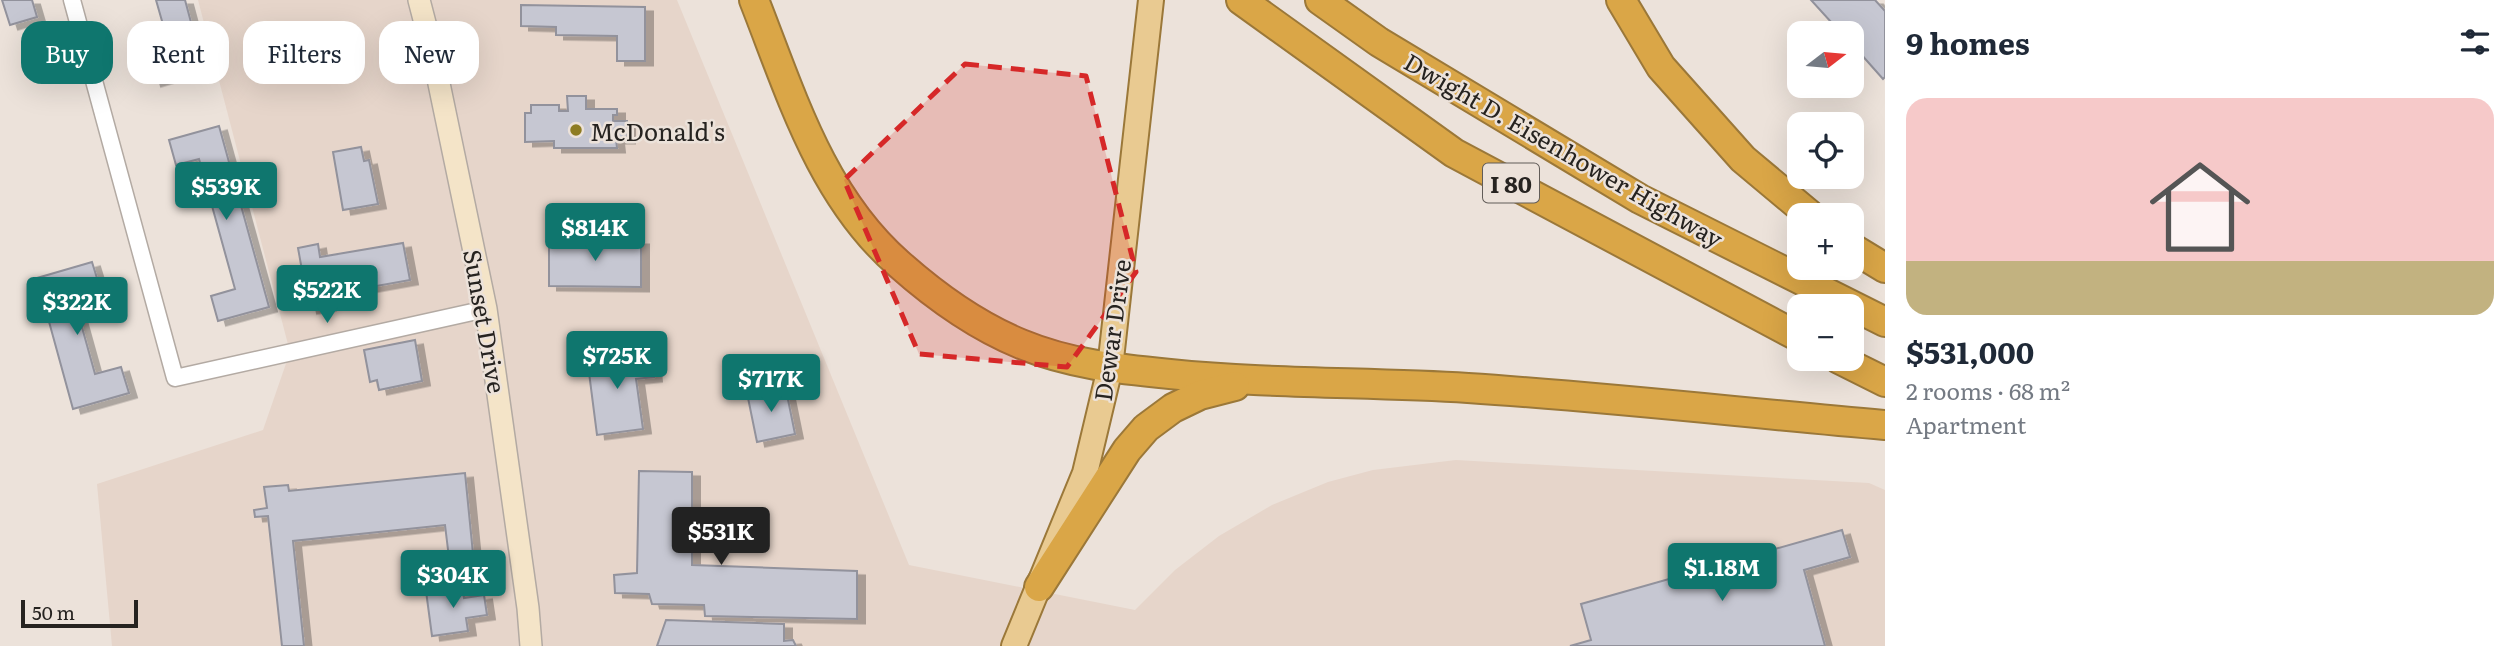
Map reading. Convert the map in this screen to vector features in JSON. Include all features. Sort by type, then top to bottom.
[{"type":"highway","points":[[754,0],[818,158],[843,200],[864,228],[897,263],[937,295],[988,328],[1022,345],[1070,361],[1110,368],[1255,380],[1468,388],[1885,425]]},
{"type":"highway","name":"Dwight D. Eisenhower Highway","points":[[1241,0],[1454,153],[1787,332]]},
{"type":"highway","name":"Dwight D. Eisenhower Highway","points":[[1320,0],[1378,42],[1640,199],[1885,322]]},
{"type":"highway","points":[[1621,0],[1661,67],[1743,159],[1796,203]]},
{"type":"highway","points":[[1864,255],[1885,268]]},
{"type":"highway","points":[[1863,371],[1885,382]]},
{"type":"highway","points":[[1040,587],[1127,450],[1146,428],[1173,408],[1200,395],[1255,380]]},
{"type":"main road","name":"Dewar Drive","points":[[1014,646],[1085,473],[1110,368],[1151,0]]},
{"type":"street","points":[[72,0],[175,377],[486,309]]},
{"type":"street","name":"Sunset Drive","points":[[419,0],[432,50],[486,309],[531,646]]},
{"type":"highlighted area","points":[[965,64],[1086,76],[1136,272],[1067,367],[919,354],[844,180]]},
{"type":"shaded area","points":[[198,0],[677,0],[909,565],[1135,610],[1175,570],[1219,536],[1272,505],[1328,482],[1373,470],[1456,460],[1869,483],[1885,490],[1885,646],[112,646],[97,484],[263,430],[290,352],[220,84],[229,84],[229,21],[203,21]]},
{"type":"building","points":[[2,0],[32,0],[37,17],[10,25]]},
{"type":"building","points":[[156,0],[185,0],[191,21],[162,21]]},
{"type":"building","points":[[1811,0],[1875,0],[1885,11],[1883,79],[1864,58],[1864,21],[1830,21]]},
{"type":"building","points":[[521,5],[645,7],[645,61],[617,61],[617,36],[556,35],[556,27],[521,26]]},
{"type":"building","name":"McDonald's","points":[[567,96],[586,96],[586,109],[617,109],[613,121],[627,121],[627,139],[616,139],[617,148],[554,148],[554,141],[525,142],[525,113],[531,113],[531,105],[559,105],[559,111],[568,111]]},
{"type":"building","points":[[219,126],[269,307],[218,321],[211,296],[235,289],[199,159],[176,165],[169,140]]},
{"type":"building","points":[[361,147],[364,161],[369,160],[378,204],[343,210],[333,152]]},
{"type":"building","points":[[549,239],[641,240],[641,287],[549,286]]},
{"type":"building","points":[[403,243],[410,280],[326,295],[328,306],[309,309],[298,248],[318,244],[320,257]]},
{"type":"building","points":[[92,262],[100,288],[73,295],[95,374],[121,367],[129,393],[73,409],[37,278]]},
{"type":"building","points":[[415,340],[422,381],[379,390],[377,380],[370,382],[364,350]]},
{"type":"building","points":[[633,351],[634,360],[652,358],[654,377],[636,379],[643,429],[597,435],[587,357]]},
{"type":"building","points":[[785,385],[795,434],[757,442],[747,393]]},
{"type":"building","points":[[639,471],[692,472],[692,565],[857,571],[857,619],[705,616],[704,605],[652,604],[649,594],[615,593],[614,575],[637,573]]},
{"type":"building","points":[[465,473],[474,564],[450,566],[445,525],[293,541],[304,646],[282,646],[268,516],[255,517],[254,510],[267,508],[264,487],[288,485],[289,491]]},
{"type":"building","points":[[1842,530],[1850,557],[1804,570],[1825,646],[1570,646],[1591,640],[1581,604]]},
{"type":"building","points":[[462,586],[464,598],[484,595],[487,615],[466,618],[468,631],[432,636],[426,591]]},
{"type":"building","points":[[666,620],[784,624],[784,641],[793,640],[796,646],[657,646]]},
{"type":"place","name":"McDonald's","points":[[576,130]]}]
